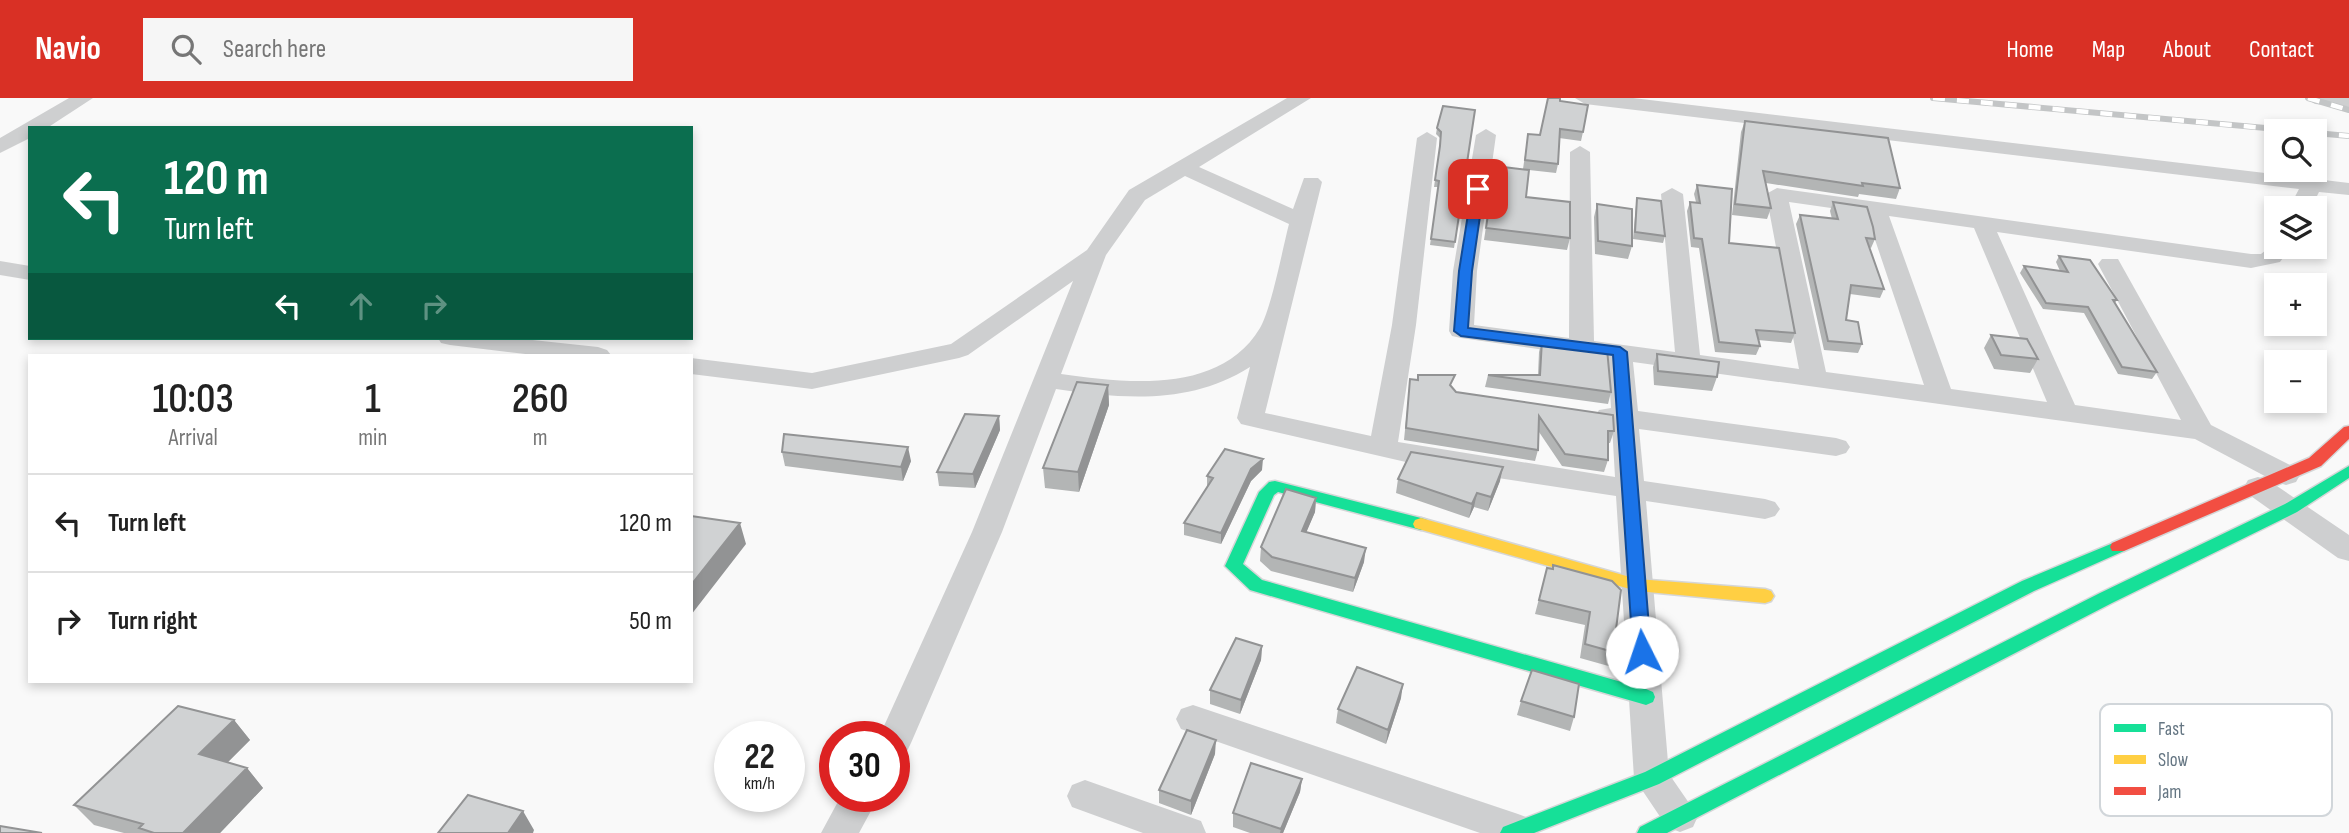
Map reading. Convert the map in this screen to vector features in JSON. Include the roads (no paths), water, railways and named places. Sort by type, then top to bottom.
[{"type":"street","points":[[36,126],[83,98]]},
{"type":"street","points":[[904,721],[987,532],[1095,255],[1137,194],[1301,98]]},
{"type":"street","points":[[1585,98],[2349,189]]},
{"type":"street","points":[[2315,98],[2349,101]]},
{"type":"street","points":[[0,147],[28,131]]},
{"type":"street","points":[[1486,135],[1465,271],[1461,331],[2201,431],[2286,475]]},
{"type":"street","points":[[1383,448],[1404,325],[1427,138]]},
{"type":"street","points":[[1580,152],[1582,347]]},
{"type":"street","points":[[1182,167],[1301,221]]},
{"type":"street","points":[[1311,182],[1250,418],[1432,459],[1765,509]]},
{"type":"street","points":[[2306,196],[2312,185]]},
{"type":"street","points":[[1672,194],[1688,361]]},
{"type":"street","points":[[1814,378],[1777,194],[2251,261],[2270,259]]},
{"type":"street","points":[[1875,208],[1940,396]]},
{"type":"street","points":[[1982,222],[2065,412]]},
{"type":"street","points":[[693,366],[813,381],[959,350],[1095,255]]},
{"type":"street","points":[[2110,264],[2201,431]]},
{"type":"street","points":[[0,268],[28,273]]},
{"type":"street","points":[[1046,380],[1127,390],[1188,385],[1218,375],[1242,361],[1273,330]]},
{"type":"street","points":[[467,340],[588,354]]},
{"type":"street","points":[[1620,352],[1651,778],[1680,816]]},
{"type":"street","points":[[1585,413],[1836,447]]},
{"type":"street","points":[[1193,719],[1514,831],[1651,778],[2028,586],[2315,462],[2349,431]]},
{"type":"street","points":[[1647,833],[2106,598],[2291,508],[2349,471]]},
{"type":"street","points":[[1646,697],[1268,589],[1241,575],[1234,566],[1267,492],[1275,486],[1292,488],[1637,585],[1765,596]]},
{"type":"street","points":[[2258,487],[2349,550]]},
{"type":"street","points":[[1085,796],[1188,833]]},
{"type":"street","points":[[839,833],[851,812]]},
{"type":"railway","points":[[1933,98],[2264,128]]},
{"type":"railway","points":[[2308,98],[2349,110]]},
{"type":"railway","points":[[2327,134],[2349,136]]}]
